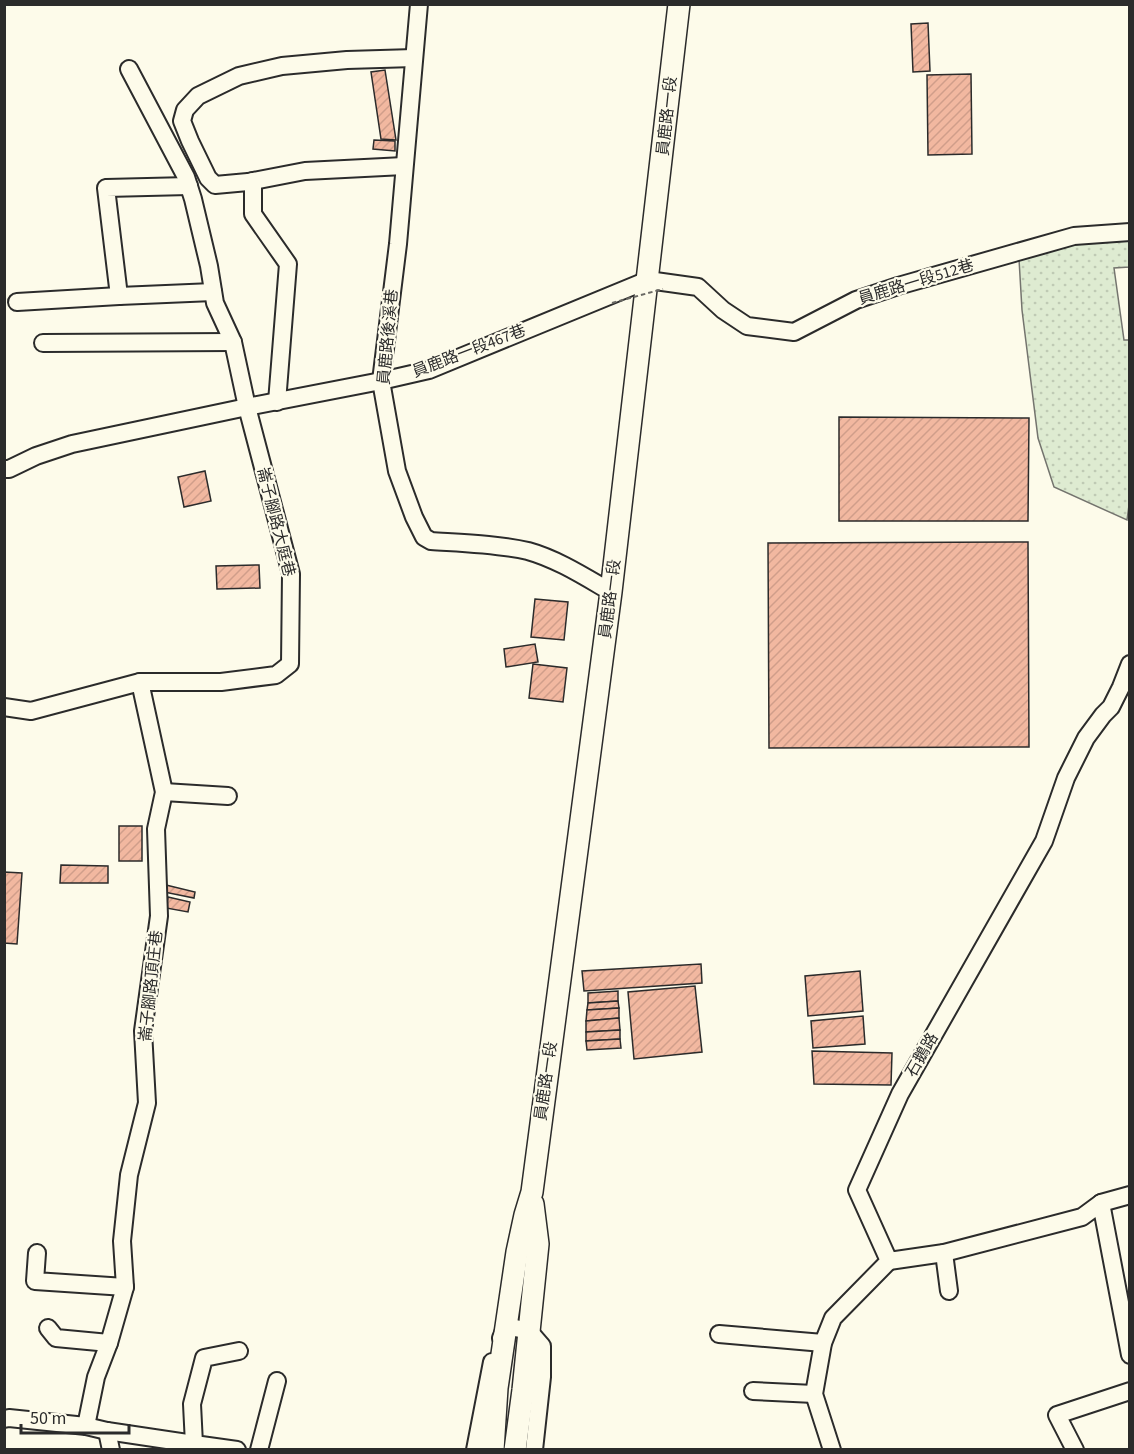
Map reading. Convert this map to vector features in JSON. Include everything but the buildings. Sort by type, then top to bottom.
[{"type":"main road","name":"員鹿路一段","points":[[493,1449],[497,1388],[517,1252],[532,1192],[611,592],[656,284],[680,4]]},
{"type":"main road","name":"員鹿路一段","points":[[515,1449],[538,1244],[532,1192]]},
{"type":"street","name":"員鹿路後溪巷","points":[[419,4],[398,244],[381,381],[397,471],[414,517],[424,537],[431,541],[481,544],[528,551],[561,564],[611,592]]},
{"type":"street","points":[[404,166],[305,171],[253,181],[215,185],[208,178],[182,121],[185,110],[198,96],[238,76],[282,66],[347,60],[414,58]]},
{"type":"street","name":"崙子腳路大庭巷","points":[[129,69],[189,186],[209,266],[215,303],[233,342],[247,407],[291,574],[290,664],[276,675],[221,682],[141,682]]},
{"type":"street","points":[[253,181],[253,214],[288,264],[277,402]]},
{"type":"street","points":[[118,296],[106,188],[189,186]]},
{"type":"street","name":"員鹿路一段512巷","points":[[656,284],[698,287],[723,310],[747,326],[794,332],[856,300],[898,286],[1074,236],[1130,232]]},
{"type":"street","name":"員鹿路一段467巷","points":[[247,407],[429,370],[656,284]]},
{"type":"street","points":[[17,302],[213,292]]},
{"type":"street","points":[[43,343],[233,342]]},
{"type":"street","points":[[4,470],[72,444],[247,407]]},
{"type":"street","name":"石鵝路","points":[[889,1261],[857,1190],[900,1094],[1044,841],[1066,778],[1086,738],[1102,715],[1112,707],[1130,664]]},
{"type":"street","points":[[4,707],[31,711],[141,682]]},
{"type":"street","name":"崙子腳路頂庄巷","points":[[86,1426],[96,1377],[109,1343],[125,1287],[122,1240],[129,1176],[147,1103],[143,1031],[159,916],[156,829],[164,792],[141,682]]},
{"type":"street","points":[[164,792],[228,796]]},
{"type":"street","points":[[832,1449],[814,1394],[823,1343],[833,1318],[889,1261],[944,1253],[1082,1217],[1101,1203],[1130,1195]]},
{"type":"street","points":[[1101,1203],[1130,1355]]},
{"type":"street","points":[[37,1253],[34,1281],[125,1287]]},
{"type":"street","points":[[944,1253],[949,1291]]},
{"type":"street","points":[[475,1449],[491,1364],[506,1326],[529,1331],[542,1346],[542,1377],[534,1449]]},
{"type":"street","points":[[48,1328],[56,1338],[109,1343]]},
{"type":"street","points":[[719,1334],[823,1343]]},
{"type":"street","points":[[194,1447],[192,1404],[204,1358],[239,1351]]},
{"type":"street","points":[[259,1449],[277,1381]]},
{"type":"street","points":[[753,1391],[814,1394]]},
{"type":"street","points":[[1076,1449],[1057,1415],[1130,1391]]},
{"type":"street","points":[[4,1419],[86,1426],[194,1447],[237,1449]]},
{"type":"street","points":[[107,1431],[111,1449]]},
{"type":"path","points":[[612,303],[656,284]]},
{"type":"green space","points":[[1129,237],[1129,267],[1114,268],[1124,340],[1130,340],[1130,498],[1127,520],[1054,487],[1038,438],[1022,310],[1019,259],[1062,245]]}]
